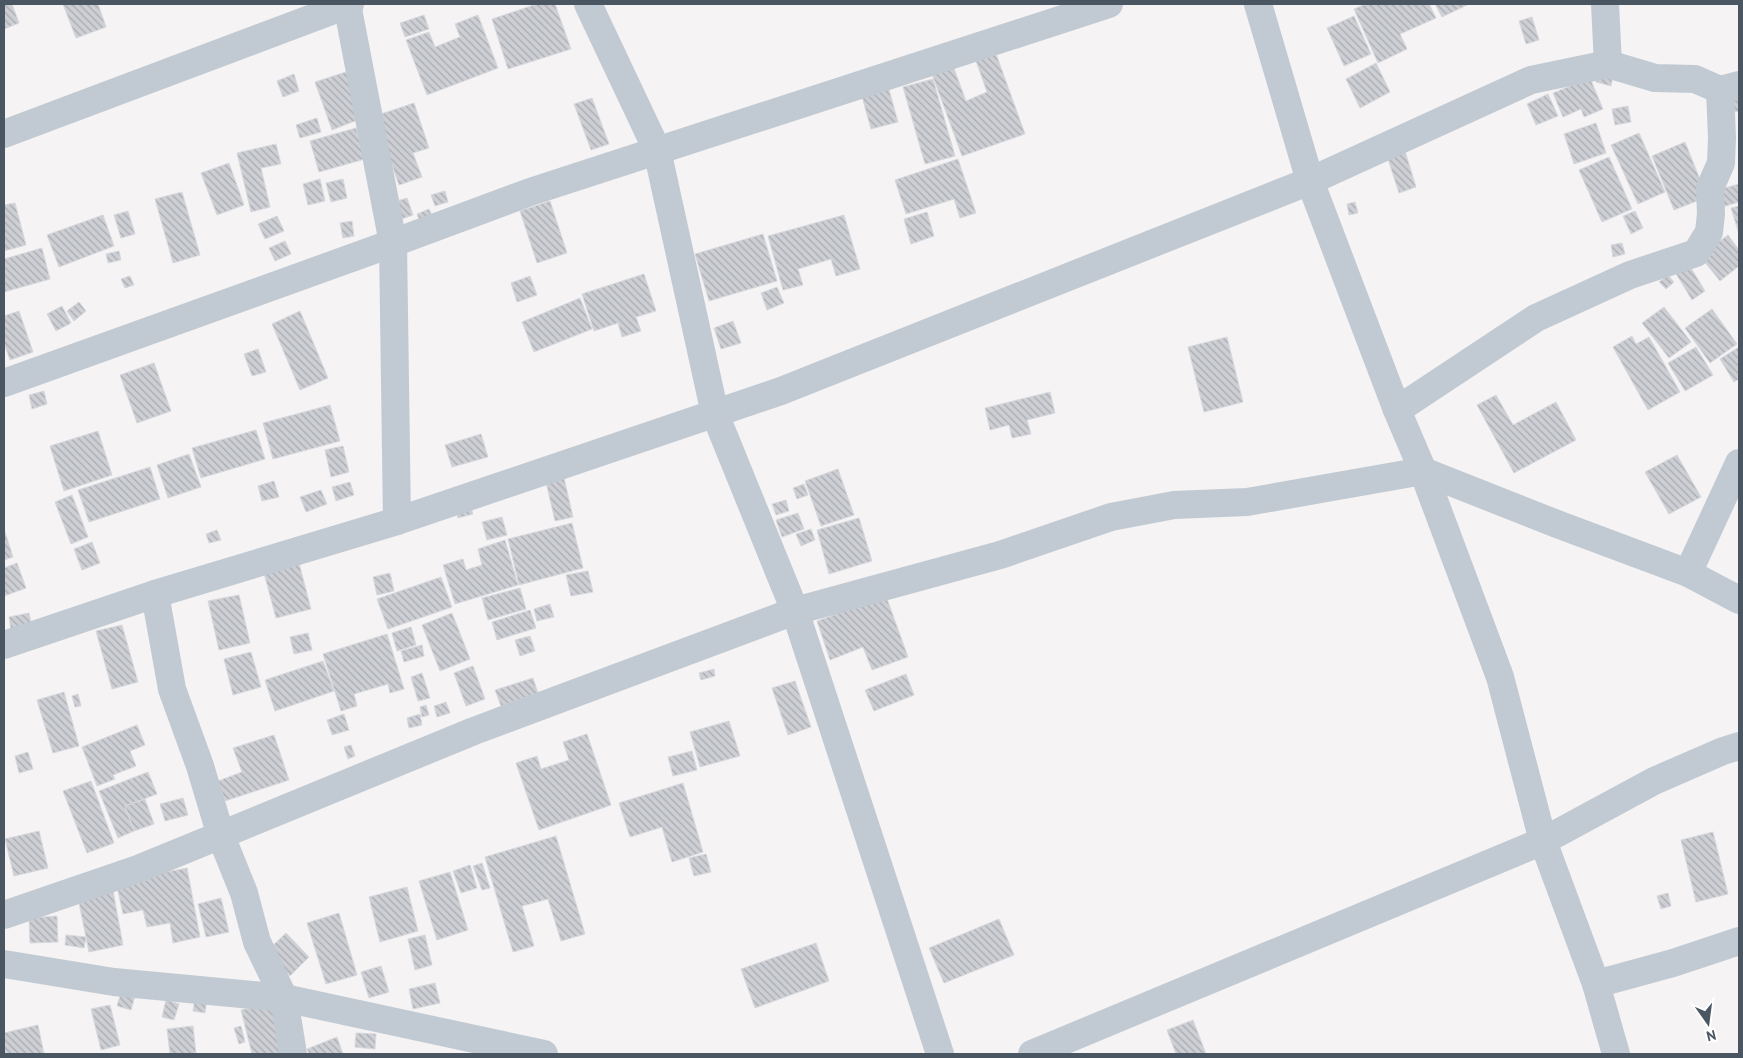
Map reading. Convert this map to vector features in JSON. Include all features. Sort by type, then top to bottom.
[{"type":"street","points":[[4,134],[348,4],[393,243],[397,522]]},
{"type":"street","points":[[588,4],[657,150],[715,414],[795,611],[940,1054]]},
{"type":"street","points":[[4,383],[530,192],[1109,4]]},
{"type":"street","points":[[1258,4],[1310,181],[1397,410],[1423,471],[1500,677],[1543,841],[1596,984],[1616,1054]]},
{"type":"street","points":[[1605,4],[1608,64]]},
{"type":"street","points":[[4,645],[155,594],[397,522],[781,391],[1310,181],[1531,80],[1608,64],[1655,78],[1695,78],[1730,88],[1722,138],[1721,162],[1710,188],[1711,214],[1709,232],[1696,253],[1630,275],[1536,318],[1397,410]]},
{"type":"street","points":[[1688,573],[1739,463]]},
{"type":"street","points":[[4,915],[138,869],[474,731],[795,611],[1000,555],[1111,517],[1174,505],[1247,502],[1423,471],[1688,573],[1739,600]]},
{"type":"street","points":[[155,594],[172,689],[200,766],[221,836],[244,893],[257,942],[284,998],[293,1054]]},
{"type":"street","points":[[1032,1054],[1543,841],[1654,781],[1739,746]]},
{"type":"street","points":[[1596,984],[1673,963],[1739,941]]},
{"type":"street","points":[[4,964],[114,982],[284,998],[544,1054]]},
{"type":"building","points":[[4,4],[12,4],[19,23],[4,29]]},
{"type":"building","points":[[63,4],[98,4],[106,27],[76,38]]},
{"type":"building","points":[[537,4],[555,4],[571,49],[508,69],[492,19]]},
{"type":"building","points":[[1366,4],[1429,4],[1436,18],[1400,34],[1407,49],[1378,63],[1354,9]]},
{"type":"building","points":[[1435,4],[1469,4],[1442,17]]},
{"type":"building","points":[[424,15],[429,29],[405,37],[400,23]]},
{"type":"building","points":[[478,15],[498,68],[427,95],[406,40],[429,32],[435,47],[460,37],[455,24]]},
{"type":"building","points":[[1354,16],[1371,54],[1344,66],[1327,28]]},
{"type":"building","points":[[1532,17],[1539,40],[1526,44],[1519,21]]},
{"type":"building","points":[[995,51],[1025,134],[962,156],[932,74],[953,66],[966,101],[987,92],[975,58]]},
{"type":"building","points":[[1376,63],[1390,92],[1360,108],[1346,79]]},
{"type":"building","points":[[1599,69],[1614,72],[1611,86],[1596,82]]},
{"type":"building","points":[[349,71],[365,117],[332,130],[315,82]]},
{"type":"building","points":[[294,74],[299,91],[283,97],[277,81]]},
{"type":"building","points":[[1590,78],[1603,109],[1584,117],[1581,109],[1563,117],[1553,93]]},
{"type":"building","points":[[933,79],[955,156],[925,164],[903,87]]},
{"type":"building","points":[[888,86],[898,122],[871,129],[861,93]]},
{"type":"building","points":[[1739,91],[1739,111],[1734,112],[1729,93]]},
{"type":"building","points":[[1548,94],[1558,116],[1536,125],[1527,104]]},
{"type":"building","points":[[592,98],[609,144],[591,150],[574,104]]},
{"type":"building","points":[[414,103],[429,148],[413,153],[422,177],[399,185],[375,116]]},
{"type":"building","points":[[1628,106],[1631,122],[1615,125],[1612,109]]},
{"type":"building","points":[[317,118],[321,132],[300,138],[296,125]]},
{"type":"building","points":[[1596,123],[1606,153],[1574,164],[1564,134]]},
{"type":"building","points":[[356,128],[365,159],[319,172],[310,141]]},
{"type":"building","points":[[1639,133],[1665,192],[1638,204],[1611,145]]},
{"type":"building","points":[[1685,142],[1707,197],[1674,210],[1652,156]]},
{"type":"building","points":[[276,144],[281,164],[261,168],[270,207],[251,212],[237,153]]},
{"type":"building","points":[[1405,151],[1416,187],[1399,193],[1387,156]]},
{"type":"building","points":[[1609,157],[1632,209],[1602,222],[1579,170]]},
{"type":"building","points":[[958,159],[976,213],[960,218],[954,199],[906,214],[895,180]]},
{"type":"building","points":[[229,163],[244,205],[217,215],[201,173]]},
{"type":"building","points":[[320,179],[325,201],[308,205],[303,184]]},
{"type":"building","points":[[343,179],[347,198],[331,202],[326,183]]},
{"type":"building","points":[[1739,184],[1739,202],[1719,208],[1714,191]]},
{"type":"building","points":[[445,191],[448,202],[435,206],[431,195]]},
{"type":"building","points":[[182,192],[200,255],[173,263],[155,199]]},
{"type":"building","points":[[407,198],[413,215],[393,222],[387,204]]},
{"type":"building","points":[[550,201],[567,253],[537,263],[520,211]]},
{"type":"building","points":[[1355,202],[1358,213],[1349,215],[1347,204]]},
{"type":"building","points":[[15,203],[26,245],[4,251],[4,205]]},
{"type":"building","points":[[1739,206],[1739,234],[1731,208]]},
{"type":"building","points":[[429,209],[434,220],[421,225],[417,214]]},
{"type":"building","points":[[128,211],[135,234],[121,238],[114,215]]},
{"type":"building","points":[[1635,211],[1643,228],[1631,234],[1623,216]]},
{"type":"building","points":[[927,212],[934,236],[911,244],[904,219]]},
{"type":"building","points":[[103,215],[114,246],[59,267],[47,235]]},
{"type":"building","points":[[844,215],[860,269],[836,276],[831,259],[798,269],[803,285],[783,290],[768,236]]},
{"type":"building","points":[[277,216],[284,231],[265,239],[258,224]]},
{"type":"building","points":[[352,221],[354,236],[343,238],[340,223]]},
{"type":"building","points":[[763,234],[777,281],[709,301],[695,254]]},
{"type":"building","points":[[1728,235],[1739,250],[1739,266],[1720,281],[1700,256]]},
{"type":"building","points":[[285,241],[291,254],[275,261],[269,248]]},
{"type":"building","points":[[1622,243],[1625,254],[1613,257],[1611,245]]},
{"type":"building","points":[[42,248],[50,279],[4,292],[4,259]]},
{"type":"building","points":[[119,251],[121,260],[108,263],[106,254]]},
{"type":"building","points":[[1688,263],[1705,291],[1692,300],[1675,272]]},
{"type":"building","points":[[644,274],[656,311],[636,317],[641,331],[622,337],[618,323],[594,331],[582,294]]},
{"type":"building","points":[[1668,275],[1674,282],[1666,289],[1659,282]]},
{"type":"building","points":[[130,276],[134,285],[125,288],[121,279]]},
{"type":"building","points":[[530,276],[537,295],[517,302],[511,283]]},
{"type":"building","points":[[777,287],[784,303],[767,310],[761,293]]},
{"type":"building","points":[[580,298],[592,329],[534,352],[522,322]]},
{"type":"building","points":[[79,302],[86,311],[74,321],[67,311]]},
{"type":"building","points":[[62,306],[71,323],[56,331],[47,314]]},
{"type":"building","points":[[1664,307],[1691,342],[1669,358],[1642,323]]},
{"type":"building","points":[[1712,309],[1737,344],[1710,363],[1685,328]]},
{"type":"building","points":[[19,311],[33,352],[10,360],[4,343],[4,316]]},
{"type":"building","points":[[300,311],[328,378],[300,390],[272,324]]},
{"type":"building","points":[[733,321],[741,343],[721,349],[714,328]]},
{"type":"building","points":[[1632,336],[1636,344],[1649,337],[1680,392],[1648,410],[1613,347]]},
{"type":"building","points":[[1227,337],[1243,402],[1204,412],[1188,347]]},
{"type":"building","points":[[1696,347],[1713,375],[1685,391],[1668,363]]},
{"type":"building","points":[[1739,347],[1739,379],[1734,382],[1720,359]]},
{"type":"building","points":[[258,349],[266,372],[252,376],[244,354]]},
{"type":"building","points":[[154,363],[171,411],[137,423],[120,375]]},
{"type":"building","points":[[44,391],[47,404],[32,409],[29,395]]},
{"type":"building","points":[[1050,392],[1055,413],[1027,420],[1031,434],[1012,438],[1009,425],[990,430],[985,408]]},
{"type":"building","points":[[1496,395],[1513,425],[1556,402],[1576,440],[1514,473],[1477,405]]},
{"type":"building","points":[[330,405],[340,441],[273,459],[263,423]]},
{"type":"building","points":[[256,430],[265,459],[201,478],[192,448]]},
{"type":"building","points":[[98,431],[112,475],[64,491],[50,446]]},
{"type":"building","points":[[481,434],[488,457],[452,467],[445,445]]},
{"type":"building","points":[[343,446],[349,472],[331,477],[325,450]]},
{"type":"building","points":[[189,454],[201,487],[168,498],[157,465]]},
{"type":"building","points":[[1677,455],[1701,497],[1669,514],[1645,472]]},
{"type":"building","points":[[150,467],[160,499],[89,522],[78,490]]},
{"type":"building","points":[[838,469],[854,515],[821,526],[805,481]]},
{"type":"building","points":[[564,478],[573,517],[555,521],[546,482]]},
{"type":"building","points":[[274,481],[279,497],[262,501],[258,486]]},
{"type":"building","points":[[350,482],[354,495],[336,501],[332,487]]},
{"type":"building","points":[[804,484],[808,495],[797,499],[793,488]]},
{"type":"building","points":[[321,490],[327,504],[306,512],[300,497]]},
{"type":"building","points":[[72,495],[88,537],[71,544],[55,502]]},
{"type":"building","points":[[786,500],[789,511],[776,515],[772,504]]},
{"type":"building","points":[[469,501],[473,514],[458,518],[455,505]]},
{"type":"building","points":[[798,513],[804,529],[782,537],[776,520]]},
{"type":"building","points":[[502,517],[507,535],[487,540],[482,522]]},
{"type":"building","points":[[859,518],[872,561],[829,574],[817,530]]},
{"type":"building","points":[[572,523],[583,568],[519,585],[508,539]]},
{"type":"building","points":[[4,529],[13,557],[4,560]]},
{"type":"building","points":[[811,529],[815,540],[801,546],[796,534]]},
{"type":"building","points":[[217,530],[221,540],[209,543],[206,534]]},
{"type":"building","points":[[505,540],[518,585],[455,604],[443,565],[463,559],[466,570],[482,565],[478,549]]},
{"type":"building","points":[[92,542],[100,563],[82,570],[74,549]]},
{"type":"building","points":[[17,563],[26,588],[4,596],[4,568]]},
{"type":"building","points":[[299,563],[311,609],[276,618],[264,573]]},
{"type":"building","points":[[588,571],[593,592],[571,596],[566,575]]},
{"type":"building","points":[[390,573],[394,591],[377,595],[373,577]]},
{"type":"building","points":[[441,577],[452,607],[388,629],[377,599]]},
{"type":"building","points":[[520,588],[526,609],[488,620],[482,598]]},
{"type":"building","points":[[239,595],[250,643],[219,650],[208,601]]},
{"type":"building","points":[[886,596],[908,657],[872,670],[863,647],[830,660],[817,621]]},
{"type":"building","points":[[550,604],[554,617],[537,621],[534,609]]},
{"type":"building","points":[[530,610],[536,628],[497,640],[492,622]]},
{"type":"building","points":[[29,613],[32,627],[11,631],[9,617]]},
{"type":"building","points":[[452,613],[470,659],[440,671],[422,625]]},
{"type":"building","points":[[122,625],[138,682],[112,689],[96,631]]},
{"type":"building","points":[[411,627],[416,645],[397,651],[392,633]]},
{"type":"building","points":[[308,633],[312,650],[294,654],[290,637]]},
{"type":"building","points":[[387,634],[404,689],[390,693],[388,684],[354,694],[357,706],[341,711],[323,654]]},
{"type":"building","points":[[530,636],[535,651],[520,656],[515,640]]},
{"type":"building","points":[[422,645],[424,656],[404,662],[401,651]]},
{"type":"building","points":[[251,652],[261,687],[233,695],[224,659]]},
{"type":"building","points":[[323,661],[334,691],[275,711],[265,680]]},
{"type":"building","points":[[473,666],[485,699],[466,706],[454,673]]},
{"type":"building","points":[[714,669],[715,676],[701,680],[699,673]]},
{"type":"building","points":[[422,673],[430,698],[418,701],[411,677]]},
{"type":"building","points":[[906,674],[914,695],[874,711],[865,690]]},
{"type":"building","points":[[533,678],[538,693],[501,706],[495,690]]},
{"type":"building","points":[[795,681],[811,727],[788,735],[772,688]]},
{"type":"building","points":[[64,692],[79,746],[53,753],[37,700]]},
{"type":"building","points":[[78,694],[81,706],[75,707],[72,696]]},
{"type":"building","points":[[446,702],[450,713],[437,717],[434,706]]},
{"type":"building","points":[[426,705],[429,715],[422,717],[420,707]]},
{"type":"building","points":[[344,714],[349,730],[332,735],[327,720]]},
{"type":"building","points":[[420,714],[422,725],[409,728],[407,718]]},
{"type":"building","points":[[729,721],[740,756],[700,767],[690,732]]},
{"type":"building","points":[[137,725],[145,745],[130,751],[136,766],[113,775],[115,779],[97,786],[82,747]]},
{"type":"building","points":[[587,734],[611,805],[539,830],[516,763],[537,756],[541,769],[569,760],[563,742]]},
{"type":"building","points":[[274,735],[289,780],[225,801],[218,781],[242,772],[233,748]]},
{"type":"building","points":[[351,745],[355,756],[348,759],[344,747]]},
{"type":"building","points":[[692,751],[697,770],[673,776],[668,757]]},
{"type":"building","points":[[28,752],[33,769],[19,773],[15,756]]},
{"type":"building","points":[[148,772],[157,794],[125,806],[134,831],[118,838],[99,791]]},
{"type":"building","points":[[91,781],[114,843],[87,853],[63,791]]},
{"type":"building","points":[[683,783],[703,852],[672,862],[662,827],[630,837],[619,803]]},
{"type":"building","points":[[183,798],[188,815],[165,821],[160,804]]},
{"type":"building","points":[[145,799],[154,824],[134,831],[125,806]]},
{"type":"building","points":[[39,831],[48,868],[14,876],[5,839]]},
{"type":"building","points":[[1713,832],[1728,894],[1696,902],[1681,840]]},
{"type":"building","points":[[556,836],[585,934],[561,941],[548,899],[522,906],[534,946],[513,952],[485,857]]},
{"type":"building","points":[[706,854],[711,872],[694,876],[689,858]]},
{"type":"building","points":[[482,863],[490,888],[482,890],[473,866]]},
{"type":"building","points":[[470,865],[477,888],[461,893],[453,871]]},
{"type":"building","points":[[187,868],[200,937],[173,943],[170,923],[147,927],[143,910],[123,914],[116,882]]},
{"type":"building","points":[[450,872],[468,930],[437,940],[419,881]]},
{"type":"building","points":[[407,887],[418,931],[380,942],[369,897]]},
{"type":"building","points":[[113,891],[123,945],[89,952],[78,898]]},
{"type":"building","points":[[1668,893],[1671,906],[1661,909],[1657,896]]},
{"type":"building","points":[[221,898],[229,932],[206,937],[198,904]]},
{"type":"building","points":[[339,913],[357,975],[326,984],[307,923]]},
{"type":"building","points":[[57,916],[58,942],[30,943],[29,918]]},
{"type":"building","points":[[999,919],[1014,955],[944,983],[929,948]]},
{"type":"building","points":[[286,933],[309,957],[290,976],[266,952]]},
{"type":"building","points":[[66,935],[86,937],[84,948],[65,945]]},
{"type":"building","points":[[425,935],[432,965],[415,970],[408,939]]},
{"type":"building","points":[[816,943],[829,981],[755,1008],[741,969]]},
{"type":"building","points":[[381,966],[389,992],[369,998],[361,972]]},
{"type":"building","points":[[435,983],[440,1003],[413,1009],[409,989]]},
{"type":"building","points":[[121,992],[135,996],[131,1010],[117,1006]]},
{"type":"building","points":[[195,998],[207,1000],[205,1013],[193,1011]]},
{"type":"building","points":[[166,1000],[179,1004],[174,1020],[162,1017]]},
{"type":"building","points":[[272,1003],[285,1054],[252,1054],[241,1010]]},
{"type":"building","points":[[110,1005],[120,1045],[101,1050],[91,1009]]},
{"type":"building","points":[[1193,1020],[1206,1054],[1176,1054],[1167,1030]]},
{"type":"building","points":[[38,1025],[44,1054],[4,1054],[4,1033]]},
{"type":"building","points":[[193,1026],[196,1054],[170,1054],[167,1029]]},
{"type":"building","points":[[241,1026],[245,1042],[239,1044],[234,1028]]},
{"type":"building","points":[[356,1033],[376,1034],[375,1049],[355,1047]]},
{"type":"building","points":[[337,1037],[343,1054],[309,1054],[307,1049]]}]
